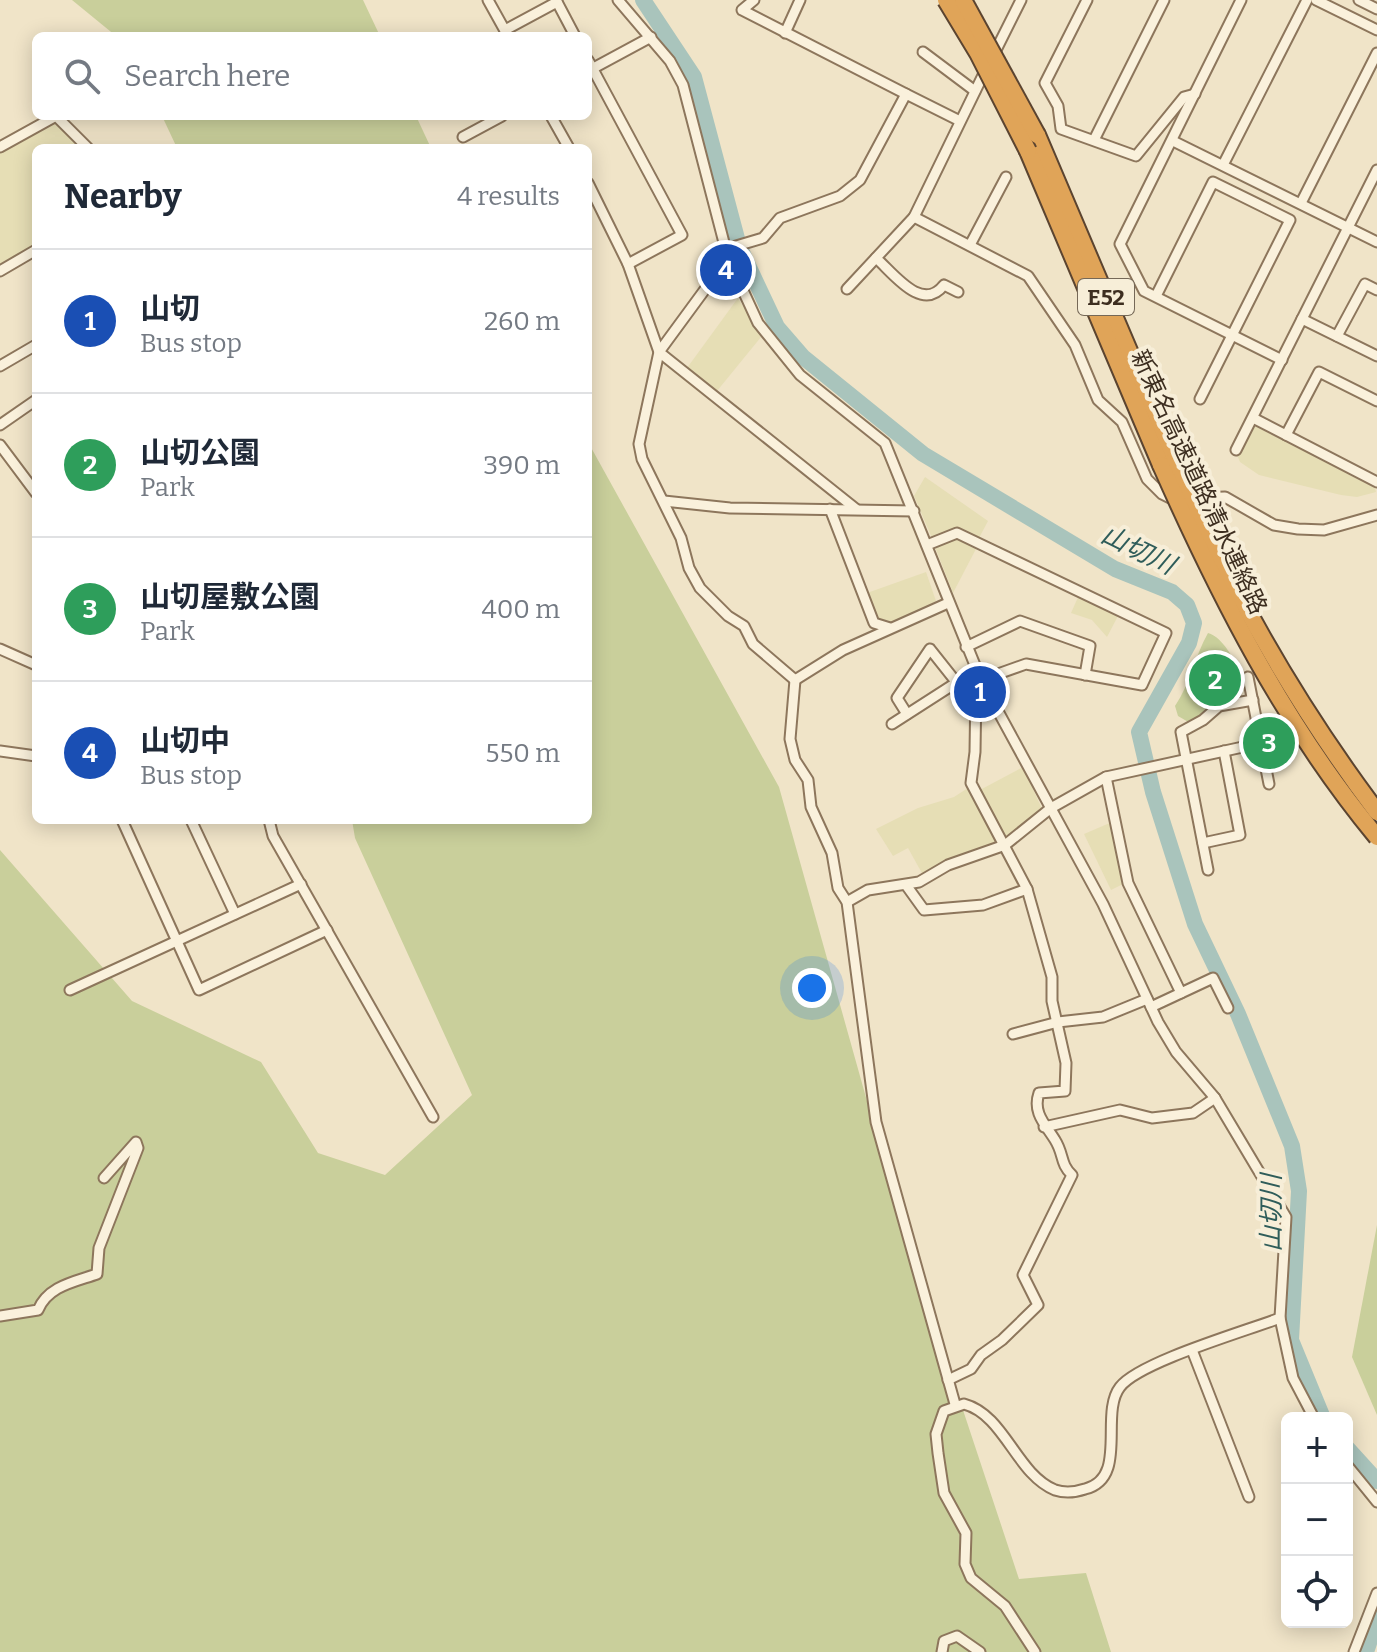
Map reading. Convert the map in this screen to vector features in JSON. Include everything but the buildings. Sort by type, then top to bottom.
[{"type":"highway","name":"新東名高速道路清水連絡路","points":[[946,0],[978,53],[1028,151],[1168,462],[1252,622],[1322,737],[1377,812]]},
{"type":"highway","name":"新東名高速道路清水連絡路","points":[[963,0],[1037,135],[1168,462],[1200,552],[1262,668],[1323,765],[1377,837]]},
{"type":"street","points":[[488,0],[505,32]]},
{"type":"street","points":[[618,0],[651,37],[683,85],[729,252],[752,311],[774,347],[800,375],[885,443],[978,675],[1103,904],[1149,1003],[1176,1052],[1215,1098],[1286,1217],[1280,1318],[1293,1378],[1311,1412]]},
{"type":"street","points":[[754,0],[742,10],[960,121]]},
{"type":"street","points":[[785,33],[800,0]]},
{"type":"street","points":[[847,289],[914,217],[1021,0]]},
{"type":"street","points":[[1087,0],[1045,83],[1058,106],[1061,129],[1136,156],[1184,97],[1195,94]]},
{"type":"street","points":[[1094,140],[1164,0]]},
{"type":"street","points":[[1241,0],[1120,244],[1144,291],[1282,360]]},
{"type":"street","points":[[1223,165],[1307,0]]},
{"type":"street","points":[[1316,0],[1377,30]]},
{"type":"street","points":[[1359,0],[1377,9]]},
{"type":"street","points":[[508,32],[557,1],[573,32]]},
{"type":"street","points":[[592,65],[651,37]]},
{"type":"street","points":[[923,52],[975,91]]},
{"type":"street","points":[[1301,203],[1377,53]]},
{"type":"street","points":[[592,71],[682,235],[628,264]]},
{"type":"street","points":[[795,680],[753,644],[744,626],[728,616],[700,588],[664,501],[642,459],[639,444],[659,352],[729,252],[763,238],[780,218],[793,210],[840,196],[860,180],[906,94]]},
{"type":"street","points":[[0,147],[49,120]]},
{"type":"street","points":[[60,120],[84,144]]},
{"type":"street","points":[[463,137],[495,120]]},
{"type":"street","points":[[553,120],[567,144]]},
{"type":"street","points":[[1173,141],[1377,242]]},
{"type":"street","points":[[1236,450],[1377,170]]},
{"type":"street","points":[[970,245],[1006,177]]},
{"type":"street","points":[[1156,296],[1213,182],[1290,220],[1200,399]]},
{"type":"street","points":[[592,191],[628,264],[659,352],[856,509]]},
{"type":"street","points":[[914,217],[1028,276],[1075,345],[1098,400],[1122,422],[1147,479],[1162,494],[1172,499],[1225,497],[1274,525],[1298,529],[1324,530],[1377,515]]},
{"type":"street","points":[[0,271],[32,252]]},
{"type":"street","points":[[876,258],[916,294],[927,297],[937,294],[944,285],[958,292]]},
{"type":"street","points":[[1337,336],[1365,284],[1377,290]]},
{"type":"street","points":[[1302,319],[1377,356]]},
{"type":"street","points":[[0,366],[32,347]]},
{"type":"street","points":[[1286,435],[1319,372],[1377,401]]},
{"type":"street","points":[[0,425],[32,403]]},
{"type":"street","points":[[1253,418],[1377,482]]},
{"type":"street","points":[[0,445],[32,488]]},
{"type":"street","points":[[664,501],[730,508],[914,511]]},
{"type":"street","points":[[830,509],[874,623],[890,628]]},
{"type":"street","points":[[892,724],[957,683],[1026,664],[1142,685],[1166,633],[957,533],[927,545]]},
{"type":"street","points":[[795,680],[843,650],[948,603]]},
{"type":"street","points":[[966,647],[1020,621],[1090,646],[1085,675]]},
{"type":"street","points":[[0,649],[32,663]]},
{"type":"street","points":[[907,714],[897,698],[930,649],[957,683]]},
{"type":"street","points":[[948,1380],[971,1369],[981,1355],[1012,1332],[1038,1305],[1023,1275],[1072,1175],[1062,1166],[1059,1148],[1038,1112],[1039,1093],[1065,1091],[1066,1063],[1052,1001],[1052,977],[1027,889],[971,783],[978,675]]},
{"type":"street","points":[[1248,677],[1269,784]]},
{"type":"street","points":[[795,680],[790,739],[795,760],[808,780],[811,807],[832,853],[838,888],[847,902],[876,1122],[955,1404]]},
{"type":"street","points":[[1208,870],[1181,732],[1203,720],[1219,706],[1253,700]]},
{"type":"street","points":[[847,902],[868,890],[906,885],[948,865],[1005,845],[1051,808],[1106,777],[1261,743]]},
{"type":"street","points":[[0,751],[32,755]]},
{"type":"street","points":[[1203,843],[1240,835],[1224,751]]},
{"type":"street","points":[[1106,777],[1128,883],[1181,993]]},
{"type":"street","points":[[124,824],[199,990],[327,930]]},
{"type":"street","points":[[193,824],[235,914]]},
{"type":"street","points":[[270,824],[273,836],[433,1117]]},
{"type":"street","points":[[70,990],[301,884]]},
{"type":"street","points":[[906,885],[924,910],[983,905],[1027,889]]},
{"type":"street","points":[[1013,1034],[1058,1022],[1103,1017],[1181,993],[1213,978],[1228,1008]]},
{"type":"street","points":[[1044,1127],[1120,1110],[1152,1118],[1193,1113],[1215,1098]]},
{"type":"street","points":[[0,1316],[38,1310],[43,1299],[56,1288],[97,1274],[99,1248],[138,1148],[136,1142],[104,1178]]},
{"type":"street","points":[[1035,1652],[1005,1606],[971,1578],[965,1564],[966,1533],[944,1493],[936,1434],[944,1411],[955,1404],[971,1406],[982,1413],[1042,1482],[1057,1491],[1076,1492],[1090,1488],[1101,1480],[1109,1465],[1115,1394],[1132,1375],[1280,1318]]},
{"type":"street","points":[[1192,1350],[1249,1497]]},
{"type":"street","points":[[1353,1472],[1377,1502]]},
{"type":"street","points":[[1354,1652],[1377,1593]]},
{"type":"street","points":[[942,1652],[944,1641],[957,1636],[980,1652]]},
{"type":"shaded area","points":[[53,122],[59,123],[78,144],[32,144],[32,246],[0,266],[0,151]]},
{"type":"shaded area","points":[[738,298],[761,337],[717,391],[687,368]]},
{"type":"shaded area","points":[[1253,425],[1375,488],[1376,492],[1357,497],[1341,495],[1259,475],[1240,462],[1237,455]]},
{"type":"shaded area","points":[[925,477],[988,521],[979,538],[959,528],[932,538],[914,496]]},
{"type":"shaded area","points":[[956,539],[977,547],[953,593],[935,547]]},
{"type":"shaded area","points":[[926,572],[936,601],[914,615],[891,623],[877,620],[867,593]]},
{"type":"shaded area","points":[[1079,595],[1119,614],[1107,637],[1092,620],[1071,613]]},
{"type":"shaded area","points":[[1023,767],[1042,809],[1005,840],[978,791]]},
{"type":"shaded area","points":[[968,788],[997,843],[949,860],[923,875],[908,848],[893,856],[876,829],[918,808],[954,797]]},
{"type":"shaded area","points":[[1112,822],[1125,883],[1111,890],[1084,834]]},
{"type":"green space","points":[[72,0],[363,0],[378,32],[111,32]]},
{"type":"green space","points":[[164,120],[418,120],[429,144],[175,144]]},
{"type":"green space","points":[[592,449],[779,787],[902,1226],[1019,1579],[1086,1573],[1111,1652],[0,1652],[0,850],[132,1001],[261,1062],[318,1153],[385,1175],[472,1095],[355,838],[353,824],[592,824]]},
{"type":"green space","points":[[1208,633],[1224,645],[1241,677],[1205,714],[1190,723],[1178,716],[1175,706]]},
{"type":"green space","points":[[1377,1225],[1377,1415],[1352,1357]]},
{"type":"waterway","name":"山切川","points":[[643,0],[694,77],[739,246],[777,327],[803,357],[923,454],[1115,569],[1172,592],[1187,605],[1194,623],[1189,643],[1139,732],[1153,792],[1195,924],[1238,1014],[1292,1146],[1299,1191],[1291,1340],[1321,1412]]},
{"type":"waterway","name":"山切川","points":[[1353,1455],[1377,1481]]},
{"type":"waterway","name":"山切川","points":[[1366,1652],[1377,1619]]},
{"type":"place","name":"山切中","points":[[726,270]]},
{"type":"place","name":"山切公園","points":[[1215,680]]},
{"type":"place","name":"山切","points":[[980,692]]},
{"type":"place","name":"山切屋敷公園","points":[[1269,743]]}]
